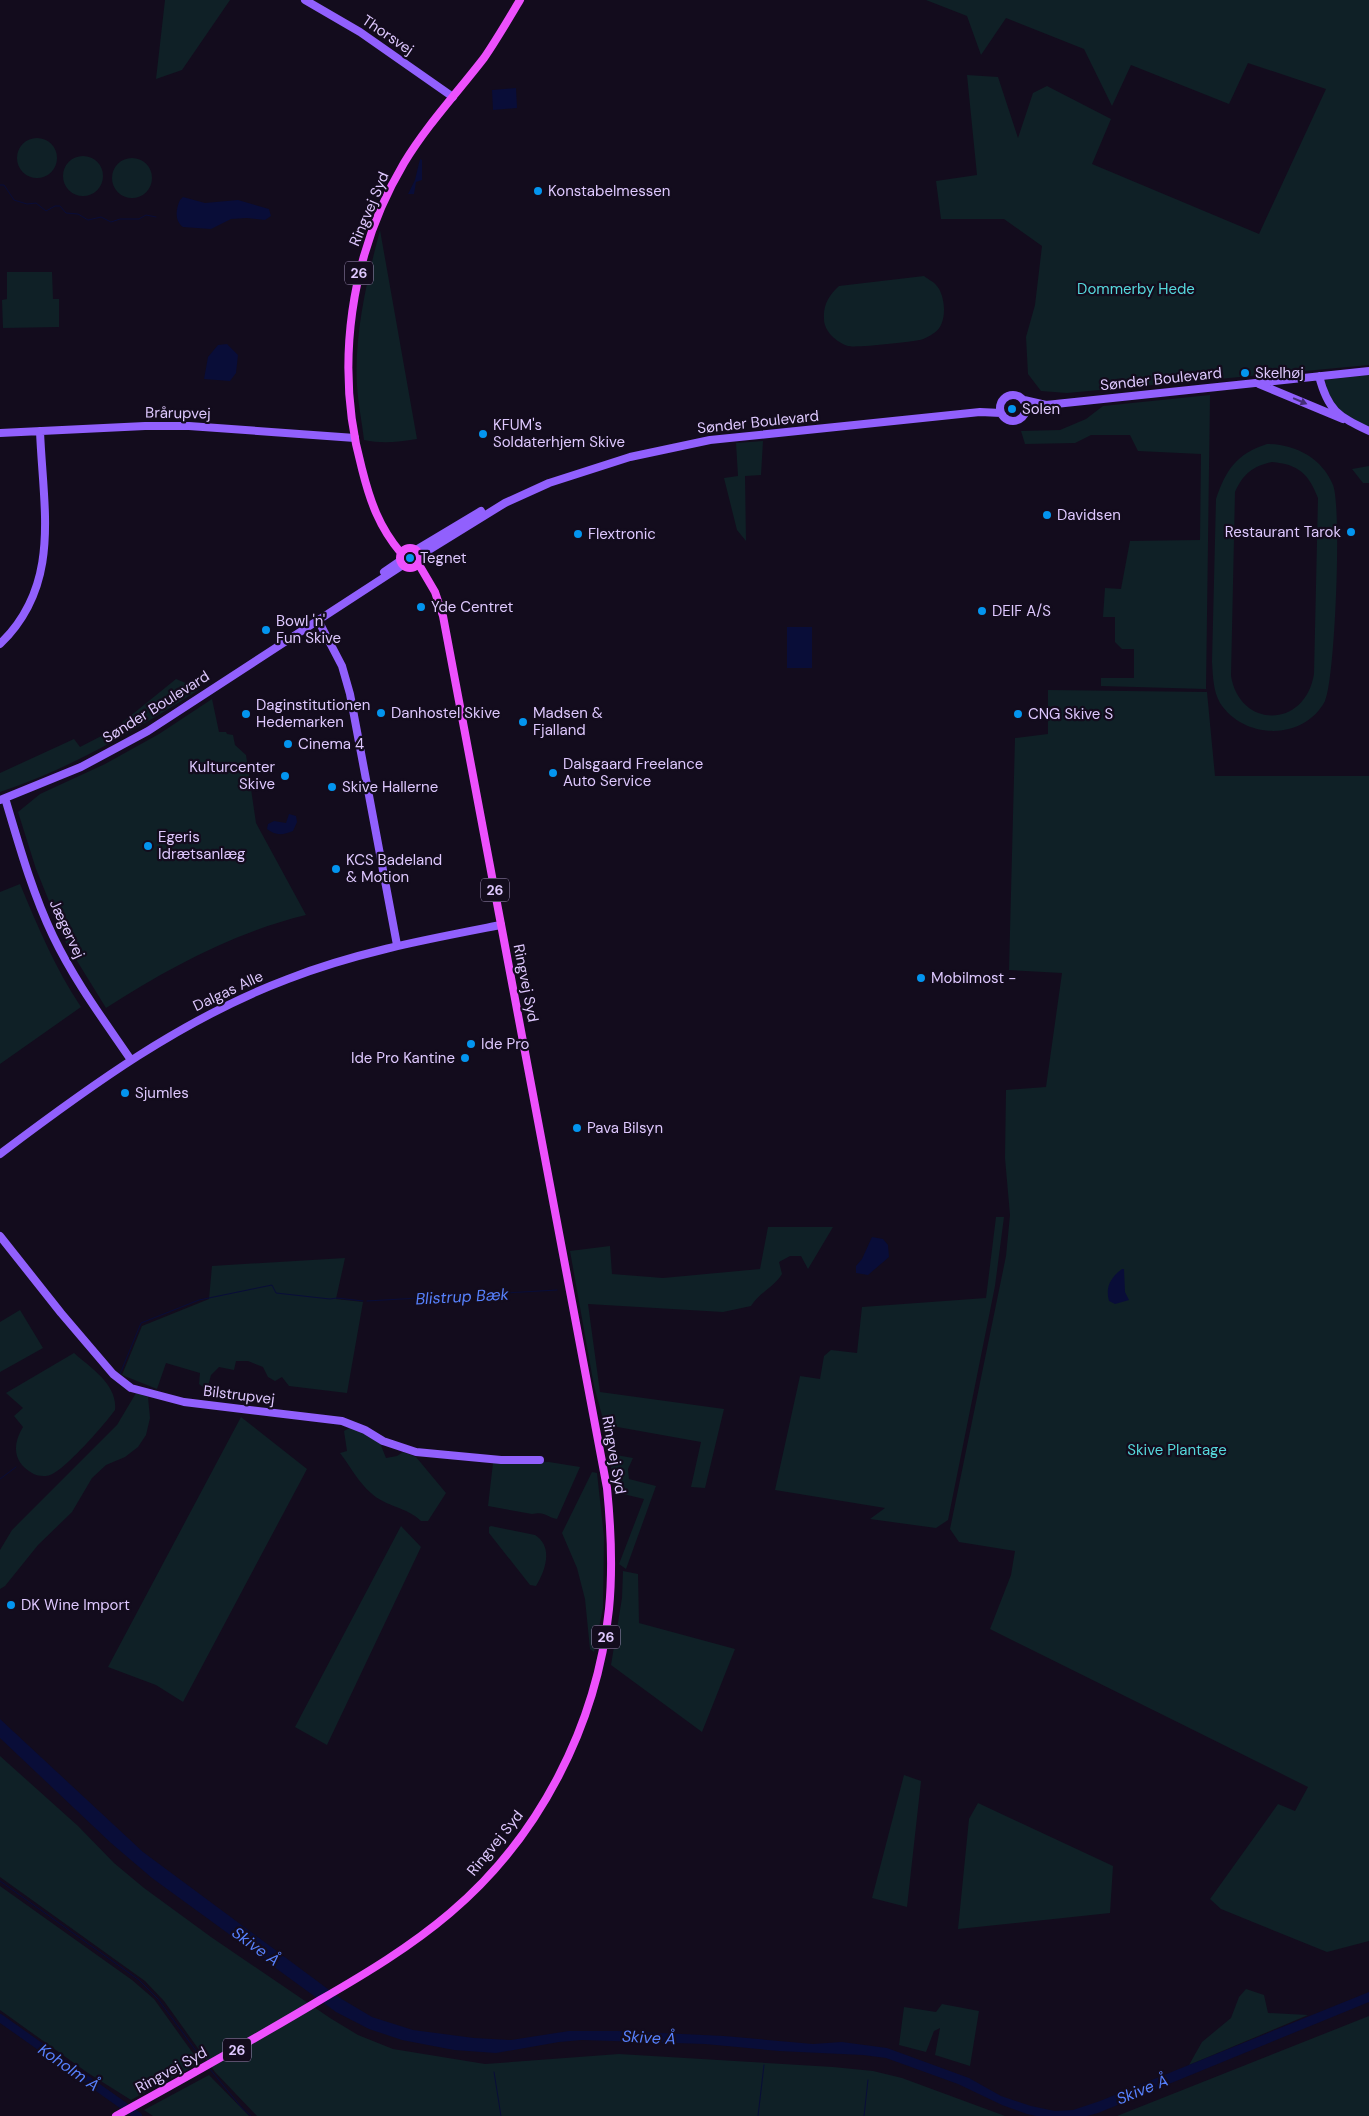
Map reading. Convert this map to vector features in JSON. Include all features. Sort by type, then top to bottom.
[{"type":"main road","name":"Ringvej Syd","points":[[402,557],[380,522],[367,489],[355,438],[349,389],[349,342],[355,292],[365,254],[381,208],[404,164],[426,131],[495,41],[520,0]]},
{"type":"main road","points":[[402,557],[410,548],[416,559]]},
{"type":"main road","name":"26","points":[[402,557],[416,559]]},
{"type":"main road","name":"Ringvej Syd","points":[[116,2116],[241,2048],[354,1980],[416,1940],[451,1913],[488,1877],[516,1843],[544,1803],[575,1741],[591,1699],[606,1638],[612,1550],[607,1488],[443,616],[435,592],[416,559]]},
{"type":"street","name":"Thorsvej","points":[[305,0],[360,32],[453,97]]},
{"type":"street","name":"Sønder Boulevard","points":[[1025,413],[1046,405],[1369,371]]},
{"type":"street","points":[[1319,376],[1327,399],[1343,419]]},
{"type":"street","points":[[1257,383],[1369,430]]},
{"type":"street","points":[[1010,395],[1019,396],[1024,400],[1026,406],[1025,413],[1020,419],[1013,421],[1006,419],[1001,409],[1004,398],[1010,395]]},
{"type":"street","name":"Sønder Boulevard","points":[[1024,400],[1046,405]]},
{"type":"street","name":"Sønder Boulevard","points":[[416,559],[505,503],[549,483],[630,457],[688,443],[1001,409]]},
{"type":"street","name":"Brårupvej","points":[[0,433],[145,426],[189,426],[355,438]]},
{"type":"street","points":[[0,644],[10,635],[26,611],[36,591],[42,572],[45,545],[40,431]]},
{"type":"street","name":"Sønder Boulevard","points":[[2,799],[81,767],[141,735],[328,615],[402,557]]},
{"type":"street","points":[[318,620],[342,666],[350,694],[397,945]]},
{"type":"street","name":"Jægervej","points":[[2,799],[52,935],[88,998],[131,1060]]},
{"type":"street","name":"Dalgas Alle","points":[[0,1154],[131,1060],[199,1019],[257,991],[318,968],[397,945],[501,925]]},
{"type":"street","name":"Bilstrupvej","points":[[0,1236],[61,1313],[113,1374],[132,1388],[184,1402],[342,1421],[365,1430],[383,1441],[416,1452],[501,1460],[540,1460]]},
{"type":"green space","points":[[165,0],[230,0],[182,70],[156,79]]},
{"type":"green space","name":"Dommerby Hede","points":[[926,0],[1369,0],[1369,365],[1067,393],[1041,391],[1028,374],[1026,337],[1035,305],[1042,246],[1004,219],[941,219],[936,181],[977,175],[967,75],[998,77],[1018,138],[1033,93],[1047,86],[1111,119],[1092,164],[1259,234],[1326,89],[1248,63],[1229,104],[1131,65],[1112,106],[1084,49],[1006,18],[981,55],[967,16]]},
{"type":"green space","points":[[41,138],[48,141],[54,147],[57,158],[56,166],[48,175],[41,178],[33,178],[26,175],[18,166],[17,154],[20,147],[29,139]]},
{"type":"green space","points":[[87,156],[94,159],[100,165],[103,176],[102,184],[94,193],[87,196],[79,196],[72,193],[64,184],[63,172],[66,165],[75,157]]},
{"type":"green space","points":[[136,158],[143,161],[149,167],[152,178],[151,186],[143,195],[136,198],[128,198],[121,195],[113,186],[112,174],[115,167],[124,159]]},
{"type":"green space","points":[[380,230],[417,439],[403,441],[378,442],[364,440],[358,400],[357,366],[362,307]]},
{"type":"green space","points":[[7,272],[52,272],[53,299],[59,299],[59,327],[3,328],[2,300],[7,299]]},
{"type":"green space","points":[[924,276],[933,282],[939,290],[944,310],[942,324],[939,329],[929,336],[920,340],[905,342],[872,346],[848,346],[839,342],[828,332],[824,319],[826,305],[832,293],[839,286]]},
{"type":"green space","points":[[1369,375],[1369,427],[1346,415],[1334,404],[1327,390],[1325,380]]},
{"type":"green space","points":[[1210,395],[1206,689],[1101,686],[1101,678],[1134,678],[1134,649],[1122,649],[1115,642],[1115,617],[1103,617],[1105,588],[1121,589],[1130,541],[1200,540],[1201,454],[1138,451],[1130,435],[1091,435],[1075,443],[1025,444],[1021,431],[1060,430],[1086,419],[1103,406]]},
{"type":"green space","points":[[763,441],[761,475],[745,476],[746,541],[737,530],[724,478],[738,476],[736,443]]},
{"type":"green space","points":[[1267,444],[1277,445],[1306,454],[1315,460],[1328,475],[1333,485],[1336,500],[1336,594],[1329,687],[1325,701],[1315,714],[1303,723],[1289,729],[1274,731],[1258,729],[1244,724],[1231,715],[1220,703],[1216,694],[1212,662],[1216,499],[1228,471],[1240,458],[1256,448]],"holes":[[[1272,462],[1296,468],[1301,472],[1311,483],[1318,498],[1314,674],[1308,692],[1298,705],[1286,713],[1272,716],[1259,713],[1246,706],[1237,693],[1231,676],[1235,492],[1241,480],[1249,472],[1259,466]]]},
{"type":"green space","points":[[1369,466],[1369,483],[1363,483],[1352,469]]},
{"type":"green space","points":[[176,679],[200,689],[103,747],[53,771],[0,792],[0,773],[74,739],[80,747],[113,730]]},
{"type":"green space","name":"Skive Plantage","points":[[1048,690],[1207,692],[1215,776],[1369,776],[1369,1941],[1327,1952],[1221,1909],[1210,1899],[1278,1804],[1295,1811],[1308,1787],[990,1629],[1011,1575],[1015,1551],[959,1542],[950,1529],[1006,1256],[1010,1215],[1005,1158],[1006,1090],[1046,1087],[1062,973],[1009,970],[1015,738],[1048,734]]},
{"type":"green space","name":"Egeris Idrætsanlæg","points":[[212,699],[219,732],[233,735],[235,745],[246,755],[256,823],[306,915],[280,922],[228,941],[178,965],[106,1008],[66,943],[36,869],[18,812],[40,794],[105,764],[159,734]]},
{"type":"green space","points":[[20,884],[40,932],[81,1007],[0,1064],[0,892]]},
{"type":"green space","points":[[996,1217],[1004,1217],[995,1286],[948,1520],[936,1528],[870,1519],[885,1508],[775,1490],[800,1376],[820,1379],[824,1356],[831,1350],[857,1353],[862,1307],[986,1298]]},
{"type":"green space","points":[[768,1227],[833,1227],[808,1269],[801,1256],[790,1256],[779,1262],[782,1274],[751,1306],[723,1312],[588,1304],[600,1392],[724,1409],[705,1488],[691,1487],[701,1442],[612,1426],[616,1455],[633,1458],[628,1469],[629,1479],[656,1486],[626,1569],[619,1564],[644,1499],[615,1492],[604,1423],[594,1386],[570,1251],[610,1246],[612,1274],[663,1278],[760,1269]]},
{"type":"green space","points":[[345,1258],[336,1299],[363,1302],[347,1393],[289,1386],[282,1377],[275,1381],[268,1377],[263,1367],[248,1361],[236,1361],[234,1370],[219,1367],[211,1375],[207,1390],[199,1384],[200,1373],[166,1363],[157,1389],[122,1375],[142,1326],[209,1299],[212,1266]]},
{"type":"green space","points":[[20,1310],[43,1348],[0,1372],[0,1322]]},
{"type":"green space","points":[[74,1353],[108,1385],[115,1401],[115,1410],[65,1465],[50,1475],[36,1475],[21,1464],[16,1453],[17,1440],[23,1427],[14,1416],[23,1408],[6,1393]]},
{"type":"green space","points":[[136,1393],[148,1397],[150,1418],[146,1435],[138,1447],[125,1457],[106,1465],[92,1478],[72,1512],[38,1545],[5,1586],[0,1589],[0,1550],[12,1530],[117,1425]]},
{"type":"green space","points":[[241,1417],[307,1469],[183,1702],[156,1685],[108,1667]]},
{"type":"green space","points":[[351,1427],[380,1443],[386,1458],[397,1456],[403,1452],[416,1457],[446,1493],[428,1521],[421,1521],[415,1516],[377,1498],[362,1484],[340,1453],[347,1451],[344,1431]]},
{"type":"green space","points":[[549,1462],[580,1467],[557,1519],[543,1514],[532,1514],[488,1506],[493,1463]]},
{"type":"green space","points":[[592,1472],[597,1473],[604,1537],[603,1608],[594,1652],[590,1649],[585,1599],[577,1568],[562,1533]]},
{"type":"green space","points":[[401,1526],[421,1547],[327,1745],[295,1727]]},
{"type":"green space","points":[[489,1527],[535,1535],[541,1540],[546,1552],[546,1559],[536,1586],[530,1585],[489,1533]]},
{"type":"green space","points":[[623,1571],[638,1574],[639,1623],[735,1649],[702,1732],[611,1665],[622,1598]]},
{"type":"green space","points":[[0,1756],[78,1826],[114,1863],[144,1888],[211,1937],[330,2018],[358,2035],[393,2049],[485,2064],[619,2054],[873,2071],[902,2078],[1005,2116],[257,2116],[215,2072],[164,2001],[145,1981],[0,1877]]},
{"type":"green space","points":[[904,1775],[921,1781],[907,1907],[872,1898]]},
{"type":"green space","points":[[978,1803],[1113,1866],[1110,1913],[958,1929],[969,1819]]},
{"type":"green space","points":[[0,1886],[132,1980],[154,1999],[200,2063],[131,2100],[88,2073],[0,2010]]},
{"type":"green space","points":[[1246,1989],[1264,1995],[1268,2013],[1308,2015],[1189,2065],[1202,2042],[1231,2018],[1239,1997]]},
{"type":"green space","points":[[942,2004],[979,2011],[970,2066],[935,2055],[940,2028],[934,2031],[926,2052],[899,2045],[904,2007],[936,2012]]},
{"type":"green space","points":[[1369,2016],[1369,2116],[1117,2116]]},
{"type":"green space","points":[[209,2075],[249,2116],[153,2116],[144,2110]]},
{"type":"water","points":[[516,88],[517,108],[493,110],[492,90]]},
{"type":"water","points":[[420,159],[422,160],[422,180],[416,182],[414,194],[408,194],[415,180]]},
{"type":"water","points":[[183,197],[205,203],[238,200],[269,209],[271,216],[265,220],[231,219],[211,229],[183,227],[178,221],[177,211],[180,200]]},
{"type":"water","points":[[227,344],[238,355],[236,373],[230,381],[204,379],[208,357],[218,345]]},
{"type":"water","points":[[787,627],[812,627],[812,668],[787,668]]},
{"type":"water","points":[[289,814],[296,816],[297,822],[293,831],[280,834],[273,833],[267,829],[268,824],[274,821],[286,823]]},
{"type":"water","points":[[872,1237],[883,1239],[888,1245],[889,1257],[868,1275],[856,1273],[856,1266],[862,1259]]},
{"type":"water","points":[[1124,1269],[1125,1292],[1129,1300],[1115,1304],[1109,1301],[1108,1287],[1115,1275]]},
{"type":"water","name":"Skive Å","points":[[0,1719],[143,1852],[340,1998],[372,2017],[413,2030],[474,2038],[511,2040],[569,2031],[618,2031],[724,2036],[813,2044],[842,2042],[887,2048],[969,2078],[1001,2096],[1031,2106],[1055,2111],[1073,2110],[1100,2101],[1369,1992],[1369,2002],[1087,2116],[1036,2116],[1027,2114],[1002,2105],[958,2084],[886,2058],[863,2055],[779,2051],[705,2044],[582,2040],[496,2053],[454,2050],[402,2040],[369,2029],[336,2012],[152,1878],[111,1843],[0,1738]]},
{"type":"waterway","points":[[0,185],[4,185],[14,200],[27,204],[36,203],[46,211],[55,206],[60,206],[66,213],[78,214],[88,220],[101,217],[111,222],[120,219],[139,219],[146,215],[156,217]]},
{"type":"waterway","name":"Blistrup Bæk","points":[[120,1374],[141,1323],[199,1300],[272,1285],[276,1293],[363,1301]]},
{"type":"waterway","name":"Blistrup Bæk","points":[[367,1301],[557,1290]]},
{"type":"waterway","name":"Blistrup Bæk","points":[[0,1479],[16,1467]]},
{"type":"waterway","points":[[0,1881],[139,1980],[158,1999],[205,2063]]},
{"type":"waterway","name":"Koholm Å","points":[[0,2018],[138,2116]]},
{"type":"waterway","points":[[758,2116],[764,2065]]},
{"type":"waterway","points":[[209,2068],[241,2107],[251,2116]]},
{"type":"waterway","points":[[494,2072],[501,2116]]},
{"type":"waterway","points":[[864,2116],[868,2080]]},
{"type":"place","name":"Konstabelmessen","points":[[538,191]]},
{"type":"place","name":"Skelhøj","points":[[1245,373]]},
{"type":"place","name":"Solen","points":[[1012,409]]},
{"type":"place","name":"KFUM's Soldaterhjem Skive","points":[[483,434]]},
{"type":"place","name":"Davidsen","points":[[1047,515]]},
{"type":"place","name":"Restaurant Tarok","points":[[1351,532]]},
{"type":"place","name":"Flextronic","points":[[578,534]]},
{"type":"place","name":"Tegnet","points":[[410,558]]},
{"type":"place","name":"Yde Centret","points":[[421,607]]},
{"type":"place","name":"DEIF A/S","points":[[982,611]]},
{"type":"place","name":"Bowl 'n' Fun Skive","points":[[266,630]]},
{"type":"place","name":"Danhostel Skive","points":[[381,713]]},
{"type":"place","name":"Daginstitutionen Hedemarken","points":[[246,714]]},
{"type":"place","name":"CNG Skive S","points":[[1018,714]]},
{"type":"place","name":"Madsen & Fjalland","points":[[523,722]]},
{"type":"place","name":"Cinema 4","points":[[288,744]]},
{"type":"place","name":"Dalsgaard Freelance Auto Service","points":[[553,773]]},
{"type":"place","name":"Kulturcenter Skive","points":[[285,776]]},
{"type":"place","name":"Skive Hallerne","points":[[332,787]]},
{"type":"place","name":"Egeris Idrætsanlæg","points":[[148,846]]},
{"type":"place","name":"KCS Badeland & Motion","points":[[336,869]]},
{"type":"place","name":"Mobilmost -","points":[[921,978]]},
{"type":"place","name":"Ide Pro","points":[[471,1044]]},
{"type":"place","name":"Ide Pro Kantine","points":[[465,1058]]},
{"type":"place","name":"Sjumles","points":[[125,1093]]},
{"type":"place","name":"Pava Bilsyn","points":[[577,1128]]},
{"type":"place","name":"DK Wine Import","points":[[11,1605]]}]
